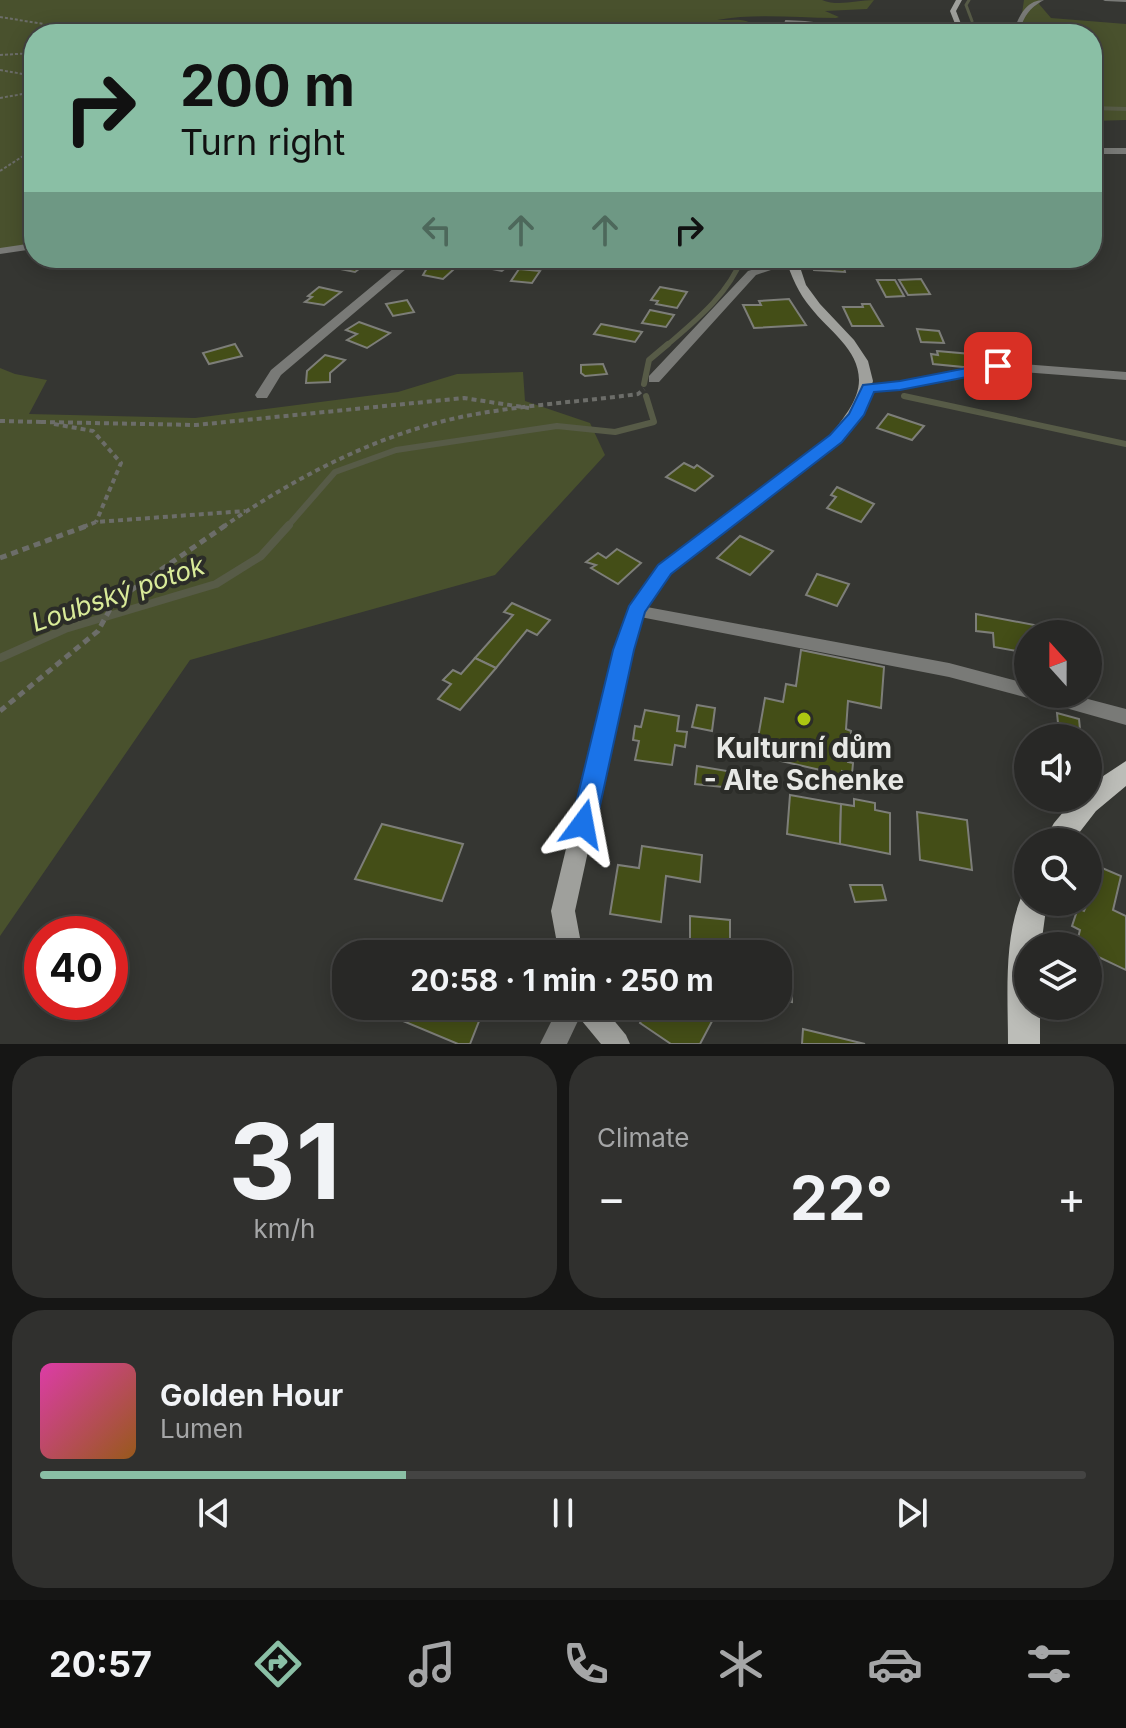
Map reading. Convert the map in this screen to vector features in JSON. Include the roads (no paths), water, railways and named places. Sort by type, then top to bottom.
[{"type":"main road","points":[[1064,828],[1086,804],[1126,772]]},
{"type":"main road","points":[[1024,1044],[1024,962],[1031,916]]},
{"type":"street","points":[[958,24],[953,11],[959,0]]},
{"type":"street","points":[[1102,151],[1126,151]]},
{"type":"street","points":[[0,251],[24,247]]},
{"type":"street","points":[[262,395],[276,373],[401,268]]},
{"type":"street","points":[[654,379],[752,273],[767,268]]},
{"type":"street","points":[[568,940],[563,911],[623,650],[636,611],[664,570],[836,438],[856,415],[868,388],[862,360],[797,281],[794,268]]},
{"type":"street","points":[[868,388],[900,386],[998,366],[1126,376]]},
{"type":"street","points":[[636,611],[949,670],[1014,687]]},
{"type":"street","points":[[1093,708],[1126,717]]},
{"type":"street","points":[[553,1044],[565,1020]]},
{"type":"street","points":[[597,1020],[617,1044]]},
{"type":"lane","points":[[1018,24],[1029,7],[1042,0]]},
{"type":"lane","points":[[1105,0],[1126,1]]},
{"type":"lane","points":[[497,268],[502,269]]},
{"type":"waterway","points":[[969,0],[966,5],[972,21]]},
{"type":"waterway","name":"Loubský potok","points":[[1102,108],[1126,109]]},
{"type":"waterway","name":"Loubský potok","points":[[666,346],[719,296],[737,268]]},
{"type":"waterway","name":"Loubský potok","points":[[644,384],[649,360],[668,344]]},
{"type":"waterway","name":"Loubský potok","points":[[287,527],[335,472],[396,450],[557,426],[615,432],[654,422],[646,396]]},
{"type":"waterway","points":[[904,396],[1126,444]]},
{"type":"waterway","name":"Loubský potok","points":[[0,658],[65,629],[216,584],[261,556],[289,525]]},
{"type":"place","name":"Kulturní dům - Alte Schenke","points":[[804,719]]}]
